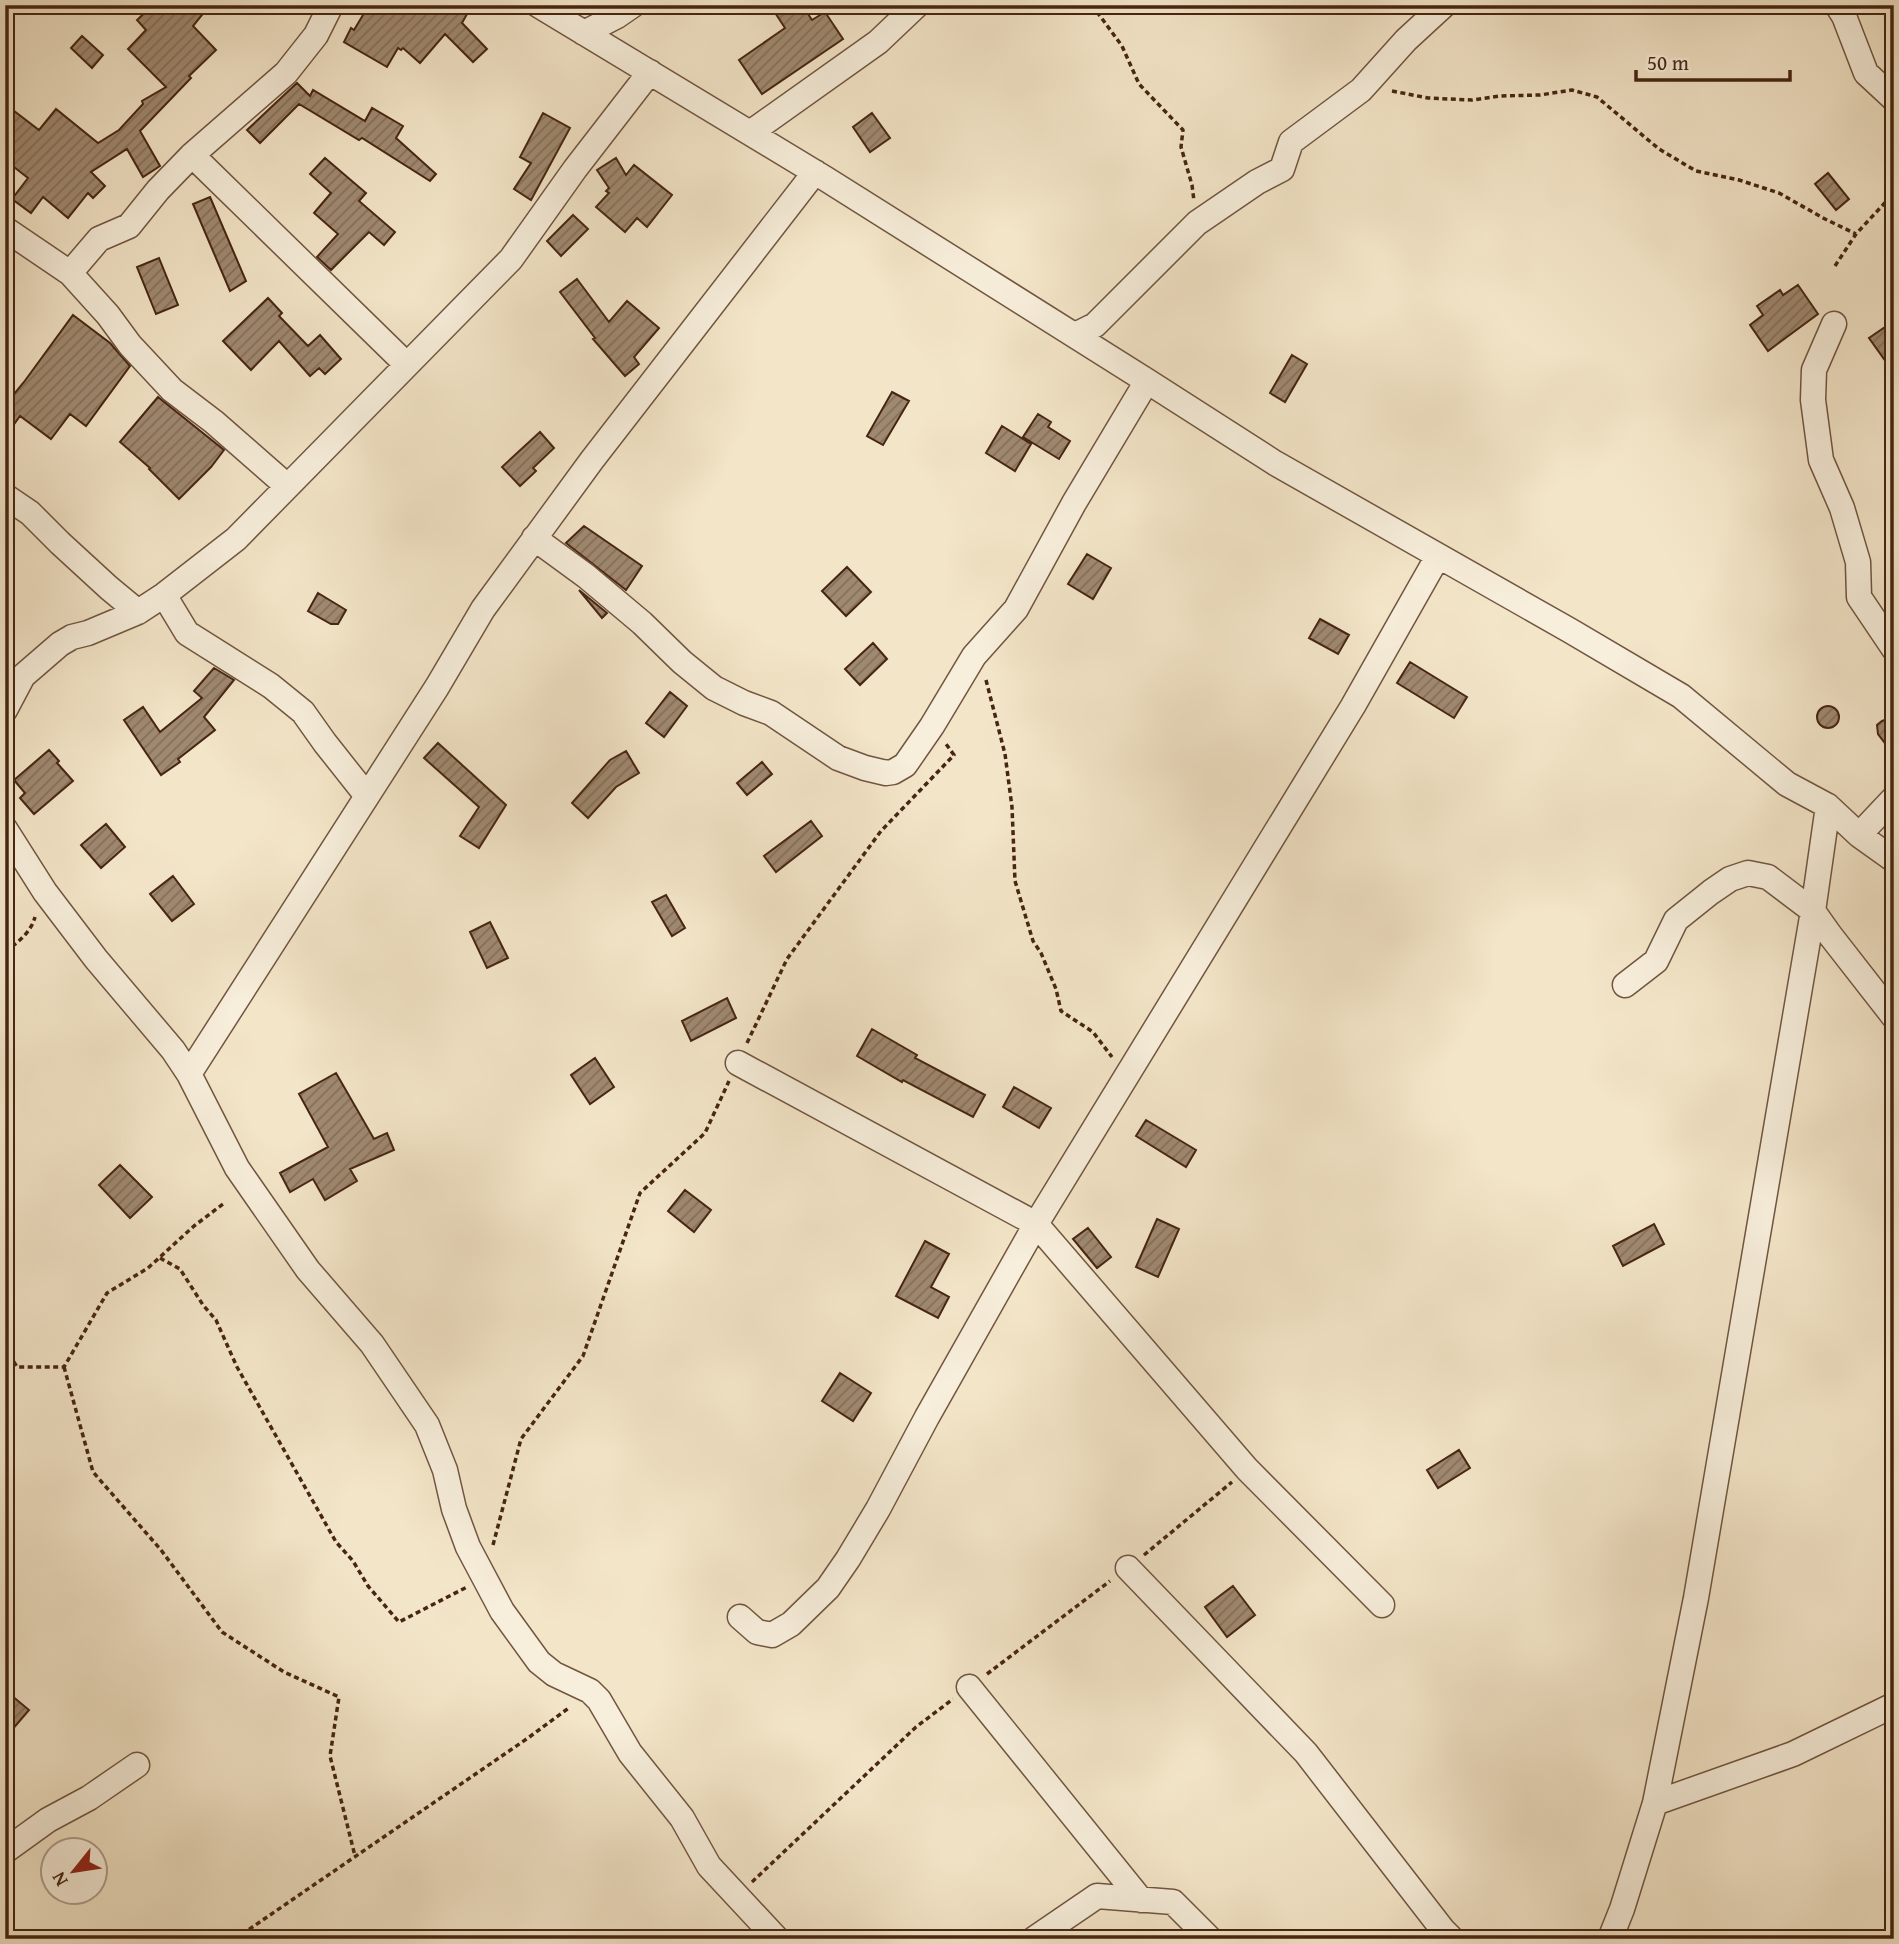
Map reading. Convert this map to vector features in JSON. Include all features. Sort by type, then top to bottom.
[{"type":"street","points":[[70,273],[99,239],[129,226],[158,190],[192,155],[286,73],[316,35],[331,5]]},
{"type":"street","points":[[538,5],[815,172],[1275,464],[1569,629],[1681,696],[1787,784],[1828,806],[1859,835],[1894,860]]},
{"type":"street","points":[[584,33],[633,5]]},
{"type":"street","points":[[750,133],[878,42],[917,5]]},
{"type":"street","points":[[1074,335],[1095,325],[1197,223],[1257,182],[1282,169],[1291,142],[1361,90],[1406,40],[1444,5]]},
{"type":"street","points":[[1837,5],[1844,16],[1866,73],[1894,99]]},
{"type":"street","points":[[5,710],[23,676],[60,644],[138,612],[236,539],[511,259],[575,169],[650,72]]},
{"type":"street","points":[[192,155],[406,364]]},
{"type":"street","points":[[189,1074],[437,687],[483,608],[592,460],[815,172]]},
{"type":"street","points":[[5,229],[70,273],[172,390],[214,422],[287,486]]},
{"type":"street","points":[[1834,324],[1814,370],[1814,400],[1821,460],[1842,508],[1858,562],[1858,597],[1894,649]]},
{"type":"street","points":[[534,538],[586,576],[642,623],[681,662],[714,688],[771,713],[838,758],[865,768],[893,772],[905,765],[974,656],[1016,609],[1074,503],[1147,381]]},
{"type":"street","points":[[5,496],[30,513],[138,612]]},
{"type":"street","points":[[740,1617],[757,1632],[772,1635],[792,1624],[828,1588],[848,1559],[1036,1224],[1353,706],[1438,556]]},
{"type":"street","points":[[164,595],[187,633],[271,686],[303,712],[367,796]]},
{"type":"street","points":[[1859,835],[1894,798]]},
{"type":"street","points":[[1610,1939],[1655,1803],[1696,1598],[1813,911],[1828,806]]},
{"type":"street","points":[[5,829],[44,892],[173,1050],[189,1074],[237,1168],[308,1270],[372,1344],[427,1425],[445,1470],[454,1509],[468,1547],[502,1611],[539,1662],[554,1674],[599,1699],[630,1753],[682,1818],[709,1866],[777,1939]]},
{"type":"street","points":[[1625,985],[1656,961],[1676,920],[1711,891],[1730,879],[1748,873],[1768,877],[1813,911],[1894,1017]]},
{"type":"street","points":[[738,1063],[1036,1224],[1247,1469],[1381,1605]]},
{"type":"street","points":[[1128,1568],[1306,1753],[1452,1939]]},
{"type":"street","points":[[970,1687],[1140,1900]]},
{"type":"street","points":[[1655,1803],[1793,1754],[1894,1705]]},
{"type":"street","points":[[5,1851],[48,1820],[89,1798],[137,1765]]},
{"type":"street","points":[[1034,1939],[1097,1896],[1172,1902],[1210,1939]]},
{"type":"path","points":[[1092,5],[1122,46],[1139,84],[1183,130],[1181,147],[1192,185],[1197,223]]},
{"type":"path","points":[[1361,90],[1399,91],[1428,98],[1472,100],[1572,90],[1597,97],[1659,149],[1696,171],[1739,180],[1779,193],[1856,234]]},
{"type":"path","points":[[1835,266],[1856,234],[1894,193]]},
{"type":"path","points":[[974,656],[986,681],[1005,754],[1012,807],[1015,881],[1033,941],[1056,989],[1061,1011],[1093,1032],[1111,1056],[1122,1083]]},
{"type":"path","points":[[160,1258],[180,1269],[202,1305],[216,1320],[237,1367],[337,1542],[353,1561],[368,1586],[399,1622],[484,1577],[521,1439],[583,1356],[640,1193],[705,1133],[787,959],[881,831],[954,755],[932,726]]},
{"type":"path","points":[[5,951],[16,944],[33,925],[36,914]]},
{"type":"path","points":[[223,1204],[148,1268],[107,1293],[64,1367],[93,1472],[161,1550],[222,1632],[284,1672],[339,1697],[330,1756],[355,1856]]},
{"type":"path","points":[[1889,1337],[1894,1329]]},
{"type":"path","points":[[5,1347],[18,1367],[64,1367]]},
{"type":"path","points":[[235,1939],[528,1738],[590,1692]]},
{"type":"building","points":[[153,5],[210,5],[193,26],[216,50],[140,131],[160,166],[143,177],[127,149],[91,172],[105,186],[93,198],[88,193],[68,218],[43,197],[31,213],[12,199],[28,178],[5,160],[5,104],[39,130],[56,109],[98,143],[119,130],[143,104],[142,101],[166,87],[128,49],[146,30],[137,20]]},
{"type":"building","points":[[369,5],[472,5],[462,23],[487,49],[473,62],[445,34],[420,63],[403,48],[398,48],[387,67],[344,42]]},
{"type":"building","points":[[770,5],[802,5],[812,20],[825,12],[843,39],[762,94],[739,60],[785,28]]},
{"type":"building","points":[[82,36],[103,55],[92,68],[71,48]]},
{"type":"building","points":[[297,83],[310,96],[313,90],[365,121],[372,108],[403,126],[396,138],[436,174],[430,181],[362,138],[359,140],[299,104],[260,143],[247,130]]},
{"type":"building","points":[[543,113],[570,128],[531,200],[514,189],[531,163],[520,157]]},
{"type":"building","points":[[872,113],[890,138],[870,152],[853,127]]},
{"type":"building","points":[[325,158],[366,193],[359,201],[395,232],[384,245],[369,232],[331,270],[317,257],[338,234],[314,213],[331,193],[310,174]]},
{"type":"building","points":[[616,158],[626,175],[634,165],[672,195],[647,227],[637,218],[625,232],[596,207],[609,193],[606,191],[609,188],[597,170]]},
{"type":"building","points":[[1828,173],[1849,199],[1836,210],[1815,184]]},
{"type":"building","points":[[210,197],[246,281],[230,291],[193,204]]},
{"type":"building","points":[[573,215],[588,229],[561,256],[547,241]]},
{"type":"building","points":[[159,258],[178,305],[156,314],[137,267]]},
{"type":"building","points":[[577,279],[609,322],[627,301],[659,328],[634,357],[639,364],[625,376],[593,339],[595,338],[560,292]]},
{"type":"building","points":[[1798,285],[1818,314],[1768,351],[1750,325],[1763,315],[1757,306],[1780,290],[1783,295]]},
{"type":"building","points":[[268,298],[282,313],[279,316],[308,346],[320,335],[341,359],[325,374],[319,368],[310,376],[279,341],[251,370],[223,341]]},
{"type":"building","points":[[73,315],[110,343],[130,366],[86,426],[70,414],[51,439],[20,416],[5,437],[5,405]]},
{"type":"building","points":[[1894,321],[1894,352],[1884,359],[1869,338]]},
{"type":"building","points":[[1292,355],[1307,364],[1285,402],[1270,393]]},
{"type":"building","points":[[892,392],[909,401],[883,445],[867,436]]},
{"type":"building","points":[[158,397],[224,450],[179,499],[150,468],[120,442]]},
{"type":"building","points":[[1038,414],[1051,422],[1048,427],[1070,441],[1059,459],[1023,437]]},
{"type":"building","points":[[1002,426],[1031,444],[1015,471],[986,453]]},
{"type":"building","points":[[540,432],[554,448],[533,468],[536,471],[520,486],[502,467]]},
{"type":"building","points":[[584,526],[642,566],[626,590],[566,543]]},
{"type":"building","points":[[1087,554],[1111,568],[1093,599],[1068,584]]},
{"type":"building","points":[[847,567],[871,592],[846,616],[822,591]]},
{"type":"building","points":[[579,590],[607,613],[602,618]]},
{"type":"building","points":[[318,593],[346,610],[338,624],[331,624],[308,611]]},
{"type":"building","points":[[1320,619],[1349,635],[1338,654],[1309,638]]},
{"type":"building","points":[[873,643],[887,659],[860,685],[845,669]]},
{"type":"building","points":[[1410,662],[1467,697],[1454,718],[1397,683]]},
{"type":"building","points":[[214,668],[234,680],[204,717],[215,730],[178,759],[180,762],[161,775],[124,720],[143,707],[160,732],[202,698],[194,691]]},
{"type":"building","points":[[670,692],[687,706],[664,737],[646,723]]},
{"type":"building","points":[[1828,706],[1836,709],[1839,717],[1836,725],[1828,728],[1820,725],[1817,717],[1820,709]]},
{"type":"building","points":[[1894,717],[1894,755],[1878,734],[1877,725]]},
{"type":"building","points":[[438,743],[506,805],[479,848],[460,836],[479,807],[424,758]]},
{"type":"building","points":[[49,750],[73,781],[34,814],[20,798],[25,793],[14,780]]},
{"type":"building","points":[[626,751],[639,773],[616,787],[588,818],[572,803],[610,760]]},
{"type":"building","points":[[762,762],[772,774],[747,795],[737,783]]},
{"type":"building","points":[[811,821],[822,836],[776,872],[764,856]]},
{"type":"building","points":[[106,824],[125,847],[101,868],[81,845]]},
{"type":"building","points":[[173,876],[194,904],[172,921],[150,894]]},
{"type":"building","points":[[666,895],[685,928],[672,936],[652,902]]},
{"type":"building","points":[[490,922],[508,958],[487,968],[470,932]]},
{"type":"building","points":[[727,998],[736,1018],[691,1041],[682,1021]]},
{"type":"building","points":[[872,1029],[917,1055],[915,1058],[985,1095],[973,1117],[857,1056]]},
{"type":"building","points":[[595,1058],[614,1087],[590,1104],[571,1075]]},
{"type":"building","points":[[336,1073],[374,1139],[387,1133],[394,1150],[350,1169],[357,1181],[325,1200],[313,1179],[290,1192],[280,1173],[328,1147],[299,1094]]},
{"type":"building","points":[[1014,1087],[1051,1108],[1039,1128],[1003,1107]]},
{"type":"building","points":[[1146,1120],[1196,1150],[1186,1167],[1136,1136]]},
{"type":"building","points":[[120,1165],[152,1197],[130,1218],[99,1185]]},
{"type":"building","points":[[685,1190],[711,1210],[694,1232],[668,1211]]},
{"type":"building","points":[[1157,1219],[1179,1229],[1158,1277],[1136,1267]]},
{"type":"building","points":[[1654,1224],[1664,1244],[1623,1266],[1613,1246]]},
{"type":"building","points":[[1088,1228],[1111,1257],[1097,1268],[1073,1239]]},
{"type":"building","points":[[925,1241],[949,1254],[931,1287],[949,1297],[938,1318],[896,1296]]},
{"type":"building","points":[[840,1373],[871,1393],[853,1421],[822,1401]]},
{"type":"building","points":[[1459,1450],[1470,1468],[1438,1488],[1427,1470]]},
{"type":"building","points":[[1233,1586],[1255,1615],[1227,1637],[1205,1607]]},
{"type":"building","points":[[5,1690],[29,1710],[5,1738]]}]
